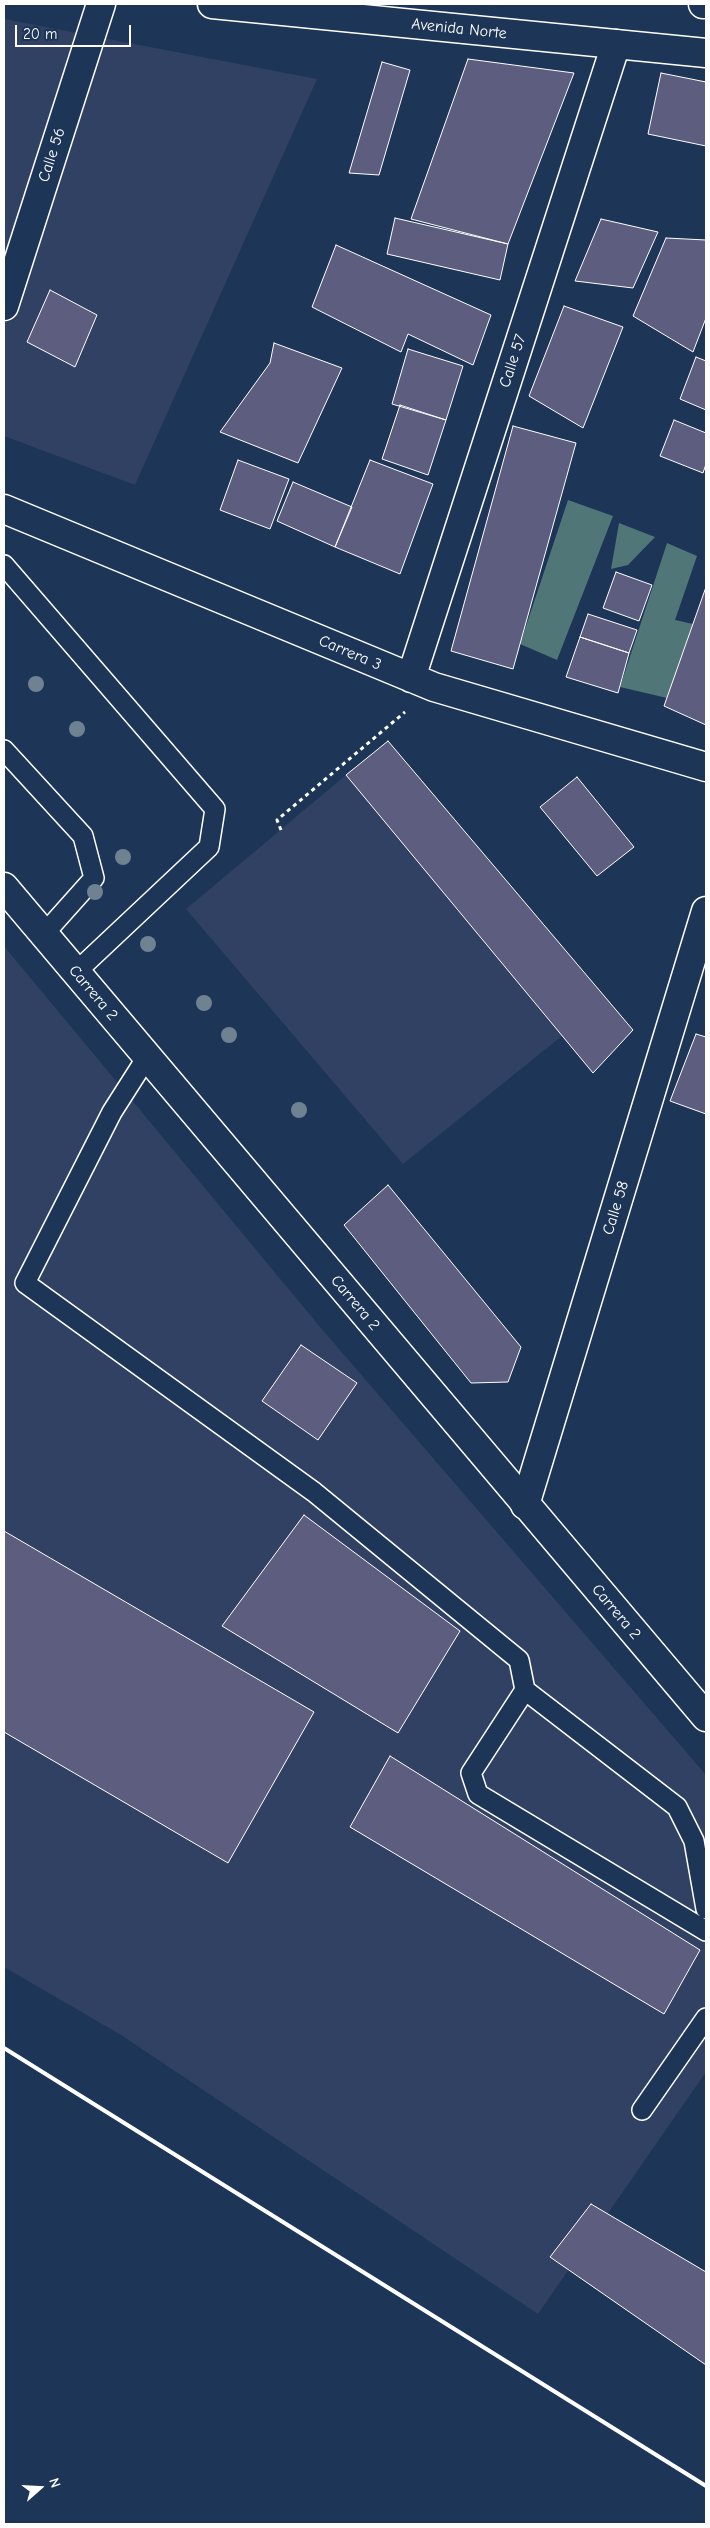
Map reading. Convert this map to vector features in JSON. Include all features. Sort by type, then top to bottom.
[{"type":"street","name":"Calle 56","points":[[4,306],[101,4]]},
{"type":"street","name":"Avenida Norte","points":[[212,4],[706,53]]},
{"type":"street","name":"Calle 57","points":[[422,683],[616,44]]},
{"type":"street","name":"Carrera 3","points":[[4,509],[422,683],[706,767]]},
{"type":"street","name":"Carrera 2","points":[[4,887],[706,1717]]},
{"type":"street","name":"Calle 58","points":[[525,1505],[706,911]]},
{"type":"lane","points":[[4,565],[215,809],[209,847],[76,972]]},
{"type":"lane","points":[[4,750],[83,836],[94,878],[44,934]]},
{"type":"lane","points":[[147,1057],[112,1112],[25,1283],[314,1492],[519,1660],[525,1690],[676,1807],[694,1841],[706,1909]]},
{"type":"lane","points":[[525,1690],[471,1773],[478,1794],[706,1932]]},
{"type":"lane","points":[[642,2110],[706,2018]]},
{"type":"path","points":[[281,830],[277,820],[351,759],[388,725],[417,704],[422,683]]},
{"type":"shaded area","points":[[4,19],[317,79],[135,485],[4,436]]},
{"type":"shaded area","points":[[346,775],[562,1036],[403,1164],[186,909]]},
{"type":"shaded area","points":[[4,946],[321,1328],[706,1775],[706,2072],[538,2314],[121,2035],[4,1967]]},
{"type":"green space","points":[[568,500],[613,516],[557,660],[520,644]]},
{"type":"green space","points":[[619,523],[655,537],[628,565],[611,569]]},
{"type":"green space","points":[[667,543],[697,556],[675,620],[693,624],[667,698],[620,687]]},
{"type":"building","points":[[468,59],[574,73],[508,244],[411,219]]},
{"type":"building","points":[[382,62],[410,70],[379,175],[349,173]]},
{"type":"building","points":[[661,73],[706,82],[706,146],[648,134]]},
{"type":"building","points":[[395,218],[508,244],[500,280],[387,254]]},
{"type":"building","points":[[601,219],[658,232],[633,288],[575,281]]},
{"type":"building","points":[[666,238],[706,240],[706,318],[693,352],[633,316]]},
{"type":"building","points":[[336,245],[491,315],[473,365],[408,334],[401,352],[312,307]]},
{"type":"building","points":[[50,290],[97,315],[75,367],[27,342]]},
{"type":"building","points":[[564,306],[623,327],[583,428],[529,396]]},
{"type":"building","points":[[274,343],[342,368],[298,463],[220,432],[270,363]]},
{"type":"building","points":[[408,349],[463,366],[446,420],[392,404]]},
{"type":"building","points":[[696,357],[706,361],[706,410],[680,399]]},
{"type":"building","points":[[400,405],[446,420],[428,475],[382,459]]},
{"type":"building","points":[[674,420],[706,433],[706,464],[703,473],[660,456]]},
{"type":"building","points":[[513,426],[576,443],[513,669],[451,651]]},
{"type":"building","points":[[238,460],[289,479],[270,529],[220,510]]},
{"type":"building","points":[[370,460],[433,484],[400,574],[335,547]]},
{"type":"building","points":[[293,482],[352,507],[335,547],[277,521]]},
{"type":"building","points":[[616,572],[652,585],[639,621],[603,608]]},
{"type":"building","points":[[706,587],[706,725],[664,706]]},
{"type":"building","points":[[588,614],[637,630],[629,653],[580,637]]},
{"type":"building","points":[[580,637],[629,653],[618,693],[566,677]]},
{"type":"building","points":[[388,741],[633,1030],[593,1073],[346,775]]},
{"type":"building","points":[[577,777],[634,847],[597,876],[540,807]]},
{"type":"building","points":[[696,1034],[706,1037],[706,1114],[670,1101]]},
{"type":"building","points":[[388,1185],[521,1347],[508,1382],[471,1383],[344,1225]]},
{"type":"building","points":[[301,1345],[357,1383],[318,1440],[262,1401]]},
{"type":"building","points":[[304,1515],[460,1631],[398,1733],[222,1626]]},
{"type":"building","points":[[4,1531],[314,1712],[228,1863],[4,1732]]},
{"type":"building","points":[[390,1756],[700,1950],[664,2014],[350,1827]]},
{"type":"building","points":[[591,2204],[706,2272],[706,2365],[550,2257]]},
{"type":"railway","points":[[4,2048],[706,2486]]}]
